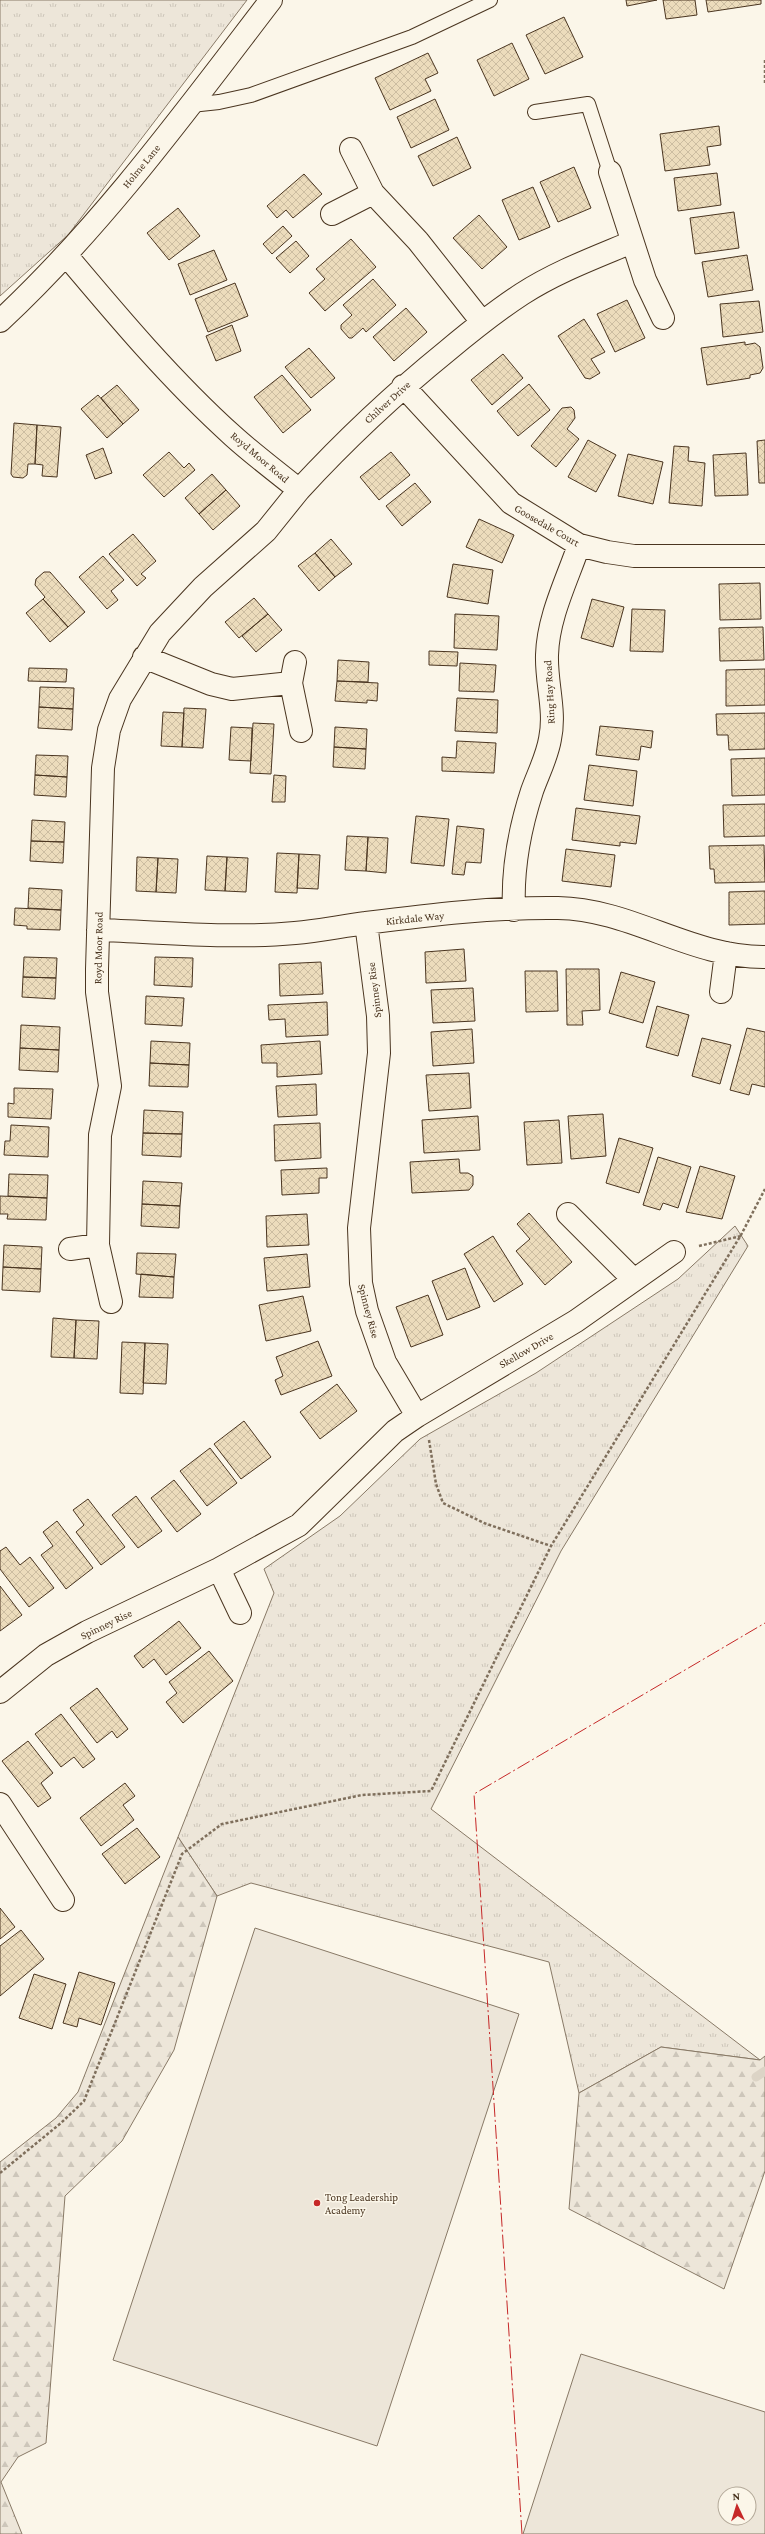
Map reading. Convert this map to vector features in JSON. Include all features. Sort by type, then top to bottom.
[{"type":"street","name":"Holme Lane","points":[[0,321],[66,255],[191,105],[271,0]]},
{"type":"street","points":[[350,149],[373,193],[418,241],[482,322]]},
{"type":"street","points":[[610,172],[645,280],[663,318]]},
{"type":"street","points":[[332,214],[373,193]]},
{"type":"street","name":"Chilver Drive","points":[[299,490],[346,439],[403,386],[482,322],[522,294],[563,270],[632,242]]},
{"type":"street","name":"Royd Moor Road","points":[[66,255],[127,328],[192,397],[234,437],[299,490],[266,531],[179,610],[160,633],[144,657],[120,699],[108,730],[103,768],[97,992],[110,1086],[100,1135],[98,1245],[111,1302]]},
{"type":"street","name":"Goosedale Court","points":[[403,386],[511,503],[579,545],[607,552],[634,556],[765,556]]},
{"type":"street","name":"Ring Hay Road","points":[[514,910],[513,881],[517,847],[526,810],[550,740],[553,716],[547,655],[550,633],[579,545]]},
{"type":"street","points":[[144,657],[211,684],[232,689],[293,673],[301,731]]},
{"type":"street","name":"Kirkdale Way","points":[[98,930],[257,935],[296,933],[444,914],[514,910],[589,910],[620,918],[697,946],[726,953],[765,957]]},
{"type":"street","name":"Spinney Rise","points":[[0,1692],[46,1655],[87,1632],[219,1569],[299,1524],[395,1431],[416,1416],[385,1362],[367,1311],[361,1283],[359,1228],[379,1053],[378,1016],[366,923]]},
{"type":"street","points":[[721,992],[726,953]]},
{"type":"street","points":[[568,1214],[632,1279]]},
{"type":"street","points":[[70,1249],[98,1245]]},
{"type":"street","name":"Skellow Drive","points":[[416,1416],[576,1321],[632,1279],[674,1252]]},
{"type":"street","points":[[219,1569],[240,1612]]},
{"type":"street","points":[[0,1804],[63,1900]]},
{"type":"lane","points":[[191,105],[219,102],[251,95],[412,37],[490,0]]},
{"type":"lane","points":[[534,112],[588,104],[610,172]]},
{"type":"path","points":[[765,60],[765,84]]},
{"type":"path","points":[[0,2173],[61,2123],[84,2101],[182,1854],[222,1824],[362,1795],[431,1791],[552,1546],[741,1236],[765,1189]]},
{"type":"path","points":[[674,1252],[741,1236]]},
{"type":"path","points":[[416,1416],[428,1435],[436,1484],[443,1503],[484,1523],[552,1546]]},
{"type":"green space","points":[[0,0],[247,0],[68,235],[0,296]]},
{"type":"green space","points":[[735,1226],[748,1246],[561,1551],[431,1809],[760,2060],[661,2047],[579,2093],[549,1962],[251,1883],[217,1896],[178,1837],[274,1593],[264,1569],[340,1516],[420,1439],[536,1373],[678,1279]]},
{"type":"green space","points":[[178,1837],[217,1896],[174,2050],[122,2141],[65,2196],[46,2443],[18,2457],[1,2482],[22,2534],[0,2534],[0,2162],[56,2118],[78,2092]]},
{"type":"green space","points":[[255,1928],[519,2014],[377,2446],[113,2360]]},
{"type":"green space","points":[[661,2047],[760,2060],[765,2056],[765,2171],[724,2289],[569,2209],[579,2093]]},
{"type":"green space","points":[[581,2354],[765,2412],[765,2534],[523,2534]]},
{"type":"building","points":[[626,0],[657,0],[627,6]]},
{"type":"building","points":[[663,0],[695,0],[697,15],[666,19]]},
{"type":"building","points":[[706,0],[761,0],[761,4],[708,12]]},
{"type":"building","points":[[564,17],[583,57],[545,74],[526,35]]},
{"type":"building","points":[[512,43],[529,79],[494,96],[477,60]]},
{"type":"building","points":[[428,53],[438,73],[425,79],[431,91],[390,110],[375,78]]},
{"type":"building","points":[[435,99],[449,130],[411,148],[397,117]]},
{"type":"building","points":[[719,126],[721,145],[707,147],[710,165],[665,171],[660,134]]},
{"type":"building","points":[[457,137],[471,168],[433,186],[418,156]]},
{"type":"building","points":[[574,167],[591,208],[558,222],[540,182]]},
{"type":"building","points":[[717,173],[721,205],[678,211],[674,178]]},
{"type":"building","points":[[304,174],[322,194],[293,218],[286,210],[277,218],[267,206]]},
{"type":"building","points":[[533,187],[550,227],[519,240],[502,200]]},
{"type":"building","points":[[178,208],[200,236],[169,260],[147,233]]},
{"type":"building","points":[[734,212],[739,248],[695,254],[690,218]]},
{"type":"building","points":[[479,215],[507,247],[482,269],[453,238]]},
{"type":"building","points":[[283,226],[292,236],[272,254],[263,244]]},
{"type":"building","points":[[351,239],[376,267],[325,311],[309,293],[325,279],[316,269]]},
{"type":"building","points":[[296,241],[309,256],[290,273],[276,258]]},
{"type":"building","points":[[214,250],[227,280],[190,295],[178,264]]},
{"type":"building","points":[[747,255],[753,290],[708,297],[702,262]]},
{"type":"building","points":[[373,279],[396,305],[366,332],[363,328],[352,338],[349,338],[341,329],[341,325],[352,315],[343,305]]},
{"type":"building","points":[[235,283],[248,316],[208,332],[195,299]]},
{"type":"building","points":[[627,300],[645,338],[615,352],[597,314]]},
{"type":"building","points":[[759,301],[763,332],[723,337],[720,304]]},
{"type":"building","points":[[406,308],[427,332],[394,361],[373,337]]},
{"type":"building","points":[[584,319],[605,352],[591,359],[600,373],[590,379],[585,378],[558,336]]},
{"type":"building","points":[[232,325],[241,351],[216,361],[206,336]]},
{"type":"building","points":[[745,342],[745,345],[755,343],[760,347],[763,368],[760,373],[750,375],[750,378],[707,385],[701,348]]},
{"type":"building","points":[[309,348],[335,378],[311,398],[285,367]]},
{"type":"building","points":[[503,354],[523,378],[492,405],[471,380]]},
{"type":"building","points":[[282,375],[311,410],[283,433],[254,397]]},
{"type":"building","points":[[529,384],[550,410],[518,436],[497,411]]},
{"type":"building","points":[[117,385],[139,410],[123,424],[101,398]]},
{"type":"building","points":[[98,395],[123,424],[107,438],[81,409]]},
{"type":"building","points":[[571,407],[574,410],[575,418],[567,429],[579,439],[556,467],[531,446],[562,408]]},
{"type":"building","points":[[14,423],[37,425],[35,464],[28,464],[27,475],[23,478],[13,477],[11,474]]},
{"type":"building","points":[[37,425],[61,427],[57,477],[42,476],[43,465],[35,464]]},
{"type":"building","points":[[588,440],[616,455],[596,492],[568,477]]},
{"type":"building","points":[[765,440],[765,483],[759,483],[757,441]]},
{"type":"building","points":[[674,446],[689,447],[688,461],[705,463],[702,506],[669,503]]},
{"type":"building","points":[[103,448],[112,473],[95,479],[86,455]]},
{"type":"building","points":[[169,452],[184,468],[189,463],[195,470],[164,497],[143,475]]},
{"type":"building","points":[[391,452],[410,475],[379,500],[360,477]]},
{"type":"building","points":[[746,453],[748,495],[715,496],[713,455]]},
{"type":"building","points":[[628,454],[663,462],[653,504],[618,496]]},
{"type":"building","points":[[212,474],[226,490],[199,514],[185,498]]},
{"type":"building","points":[[415,483],[431,502],[402,526],[386,506]]},
{"type":"building","points":[[226,490],[240,506],[213,530],[199,514]]},
{"type":"building","points":[[479,519],[514,535],[502,563],[466,547]]},
{"type":"building","points":[[133,534],[156,561],[141,574],[146,578],[137,586],[109,554]]},
{"type":"building","points":[[331,539],[352,564],[335,577],[315,553]]},
{"type":"building","points":[[315,553],[335,577],[319,591],[298,566]]},
{"type":"building","points":[[103,556],[124,580],[111,591],[118,600],[107,609],[79,577]]},
{"type":"building","points":[[453,564],[493,570],[488,604],[447,597]]},
{"type":"building","points":[[44,572],[50,572],[85,612],[68,627],[43,599],[45,597],[35,585],[36,579]]},
{"type":"building","points":[[760,583],[761,619],[720,620],[719,584]]},
{"type":"building","points":[[254,598],[268,614],[239,638],[225,622]]},
{"type":"building","points":[[43,599],[68,627],[50,642],[26,613]]},
{"type":"building","points":[[592,599],[624,607],[613,647],[581,638]]},
{"type":"building","points":[[632,609],[665,610],[663,652],[630,651]]},
{"type":"building","points":[[268,614],[282,630],[256,652],[242,636]]},
{"type":"building","points":[[455,614],[499,616],[497,650],[454,648]]},
{"type":"building","points":[[763,627],[764,660],[720,661],[719,628]]},
{"type":"building","points":[[429,651],[458,652],[457,666],[429,665]]},
{"type":"building","points":[[338,660],[369,662],[368,682],[337,681]]},
{"type":"building","points":[[460,663],[496,665],[494,692],[459,691]]},
{"type":"building","points":[[29,668],[67,669],[66,682],[28,681]]},
{"type":"building","points":[[765,669],[765,705],[726,706],[726,670]]},
{"type":"building","points":[[337,681],[378,683],[377,701],[367,700],[367,703],[335,701]]},
{"type":"building","points":[[40,687],[74,688],[73,709],[39,707]]},
{"type":"building","points":[[457,698],[498,700],[497,733],[455,731]]},
{"type":"building","points":[[39,707],[73,709],[72,730],[38,728]]},
{"type":"building","points":[[184,708],[206,709],[203,748],[182,747]]},
{"type":"building","points":[[163,712],[184,713],[182,747],[161,746]]},
{"type":"building","points":[[765,713],[765,749],[729,750],[728,735],[717,735],[716,714]]},
{"type":"building","points":[[253,723],[274,724],[271,774],[250,773]]},
{"type":"building","points":[[600,726],[653,731],[651,748],[641,746],[639,760],[596,755]]},
{"type":"building","points":[[231,727],[252,728],[251,761],[229,760]]},
{"type":"building","points":[[335,727],[367,729],[366,749],[334,747]]},
{"type":"building","points":[[457,741],[496,743],[494,773],[442,771],[442,757],[456,758]]},
{"type":"building","points":[[334,747],[366,749],[365,769],[333,767]]},
{"type":"building","points":[[36,755],[68,756],[67,777],[35,775]]},
{"type":"building","points":[[765,758],[765,795],[732,796],[731,759]]},
{"type":"building","points":[[589,765],[637,771],[633,806],[584,800]]},
{"type":"building","points":[[35,775],[67,777],[66,797],[34,795]]},
{"type":"building","points":[[274,775],[286,776],[285,802],[272,802]]},
{"type":"building","points":[[765,804],[765,836],[724,837],[723,805]]},
{"type":"building","points":[[576,808],[640,816],[636,844],[620,842],[620,846],[572,840]]},
{"type":"building","points":[[416,816],[449,819],[444,866],[411,863]]},
{"type":"building","points":[[32,820],[65,822],[64,842],[31,841]]},
{"type":"building","points":[[457,826],[484,829],[481,863],[466,862],[464,875],[452,874]]},
{"type":"building","points":[[347,836],[368,837],[366,871],[345,870]]},
{"type":"building","points":[[368,837],[388,838],[386,873],[366,871]]},
{"type":"building","points":[[31,841],[64,842],[63,863],[30,861]]},
{"type":"building","points":[[764,845],[765,882],[715,883],[714,869],[710,869],[709,846]]},
{"type":"building","points":[[566,849],[615,855],[611,887],[562,881]]},
{"type":"building","points":[[277,853],[299,854],[297,893],[275,892]]},
{"type":"building","points":[[299,854],[320,855],[318,889],[297,888]]},
{"type":"building","points":[[207,856],[227,857],[225,891],[205,890]]},
{"type":"building","points":[[137,857],[158,858],[156,892],[136,891]]},
{"type":"building","points":[[227,857],[248,858],[246,892],[225,891]]},
{"type":"building","points":[[158,858],[178,859],[176,893],[156,892]]},
{"type":"building","points":[[29,888],[62,890],[61,910],[28,908]]},
{"type":"building","points":[[765,891],[765,924],[729,925],[729,892]]},
{"type":"building","points":[[15,908],[61,910],[60,930],[27,929],[27,926],[14,925]]},
{"type":"building","points":[[464,949],[466,981],[426,983],[425,952]]},
{"type":"building","points":[[24,957],[57,958],[56,978],[23,977]]},
{"type":"building","points":[[155,957],[193,958],[192,987],[154,985]]},
{"type":"building","points":[[321,962],[323,994],[280,996],[279,964]]},
{"type":"building","points":[[566,969],[599,969],[600,1010],[582,1011],[583,1025],[567,1025]]},
{"type":"building","points":[[525,971],[557,971],[558,1011],[526,1012]]},
{"type":"building","points":[[621,972],[655,982],[643,1023],[609,1013]]},
{"type":"building","points":[[23,977],[56,978],[55,999],[22,997]]},
{"type":"building","points":[[473,988],[475,1021],[433,1023],[431,990]]},
{"type":"building","points":[[146,996],[184,998],[182,1026],[145,1024]]},
{"type":"building","points":[[327,1002],[328,1035],[286,1037],[285,1019],[269,1020],[268,1005]]},
{"type":"building","points":[[657,1006],[689,1015],[678,1056],[646,1047]]},
{"type":"building","points":[[21,1025],[60,1027],[59,1050],[20,1048]]},
{"type":"building","points":[[747,1028],[765,1032],[765,1087],[752,1084],[749,1095],[730,1090]]},
{"type":"building","points":[[472,1029],[474,1063],[433,1066],[431,1032]]},
{"type":"building","points":[[702,1038],[731,1045],[720,1084],[692,1076]]},
{"type":"building","points":[[151,1041],[190,1043],[189,1065],[150,1063]]},
{"type":"building","points":[[320,1041],[322,1074],[277,1077],[277,1063],[262,1063],[261,1045]]},
{"type":"building","points":[[20,1048],[59,1050],[58,1072],[19,1070]]},
{"type":"building","points":[[150,1063],[189,1065],[188,1087],[149,1086]]},
{"type":"building","points":[[469,1073],[471,1108],[429,1111],[426,1075]]},
{"type":"building","points":[[316,1084],[317,1115],[278,1117],[276,1086]]},
{"type":"building","points":[[14,1088],[53,1089],[51,1119],[8,1117],[8,1103],[14,1104]]},
{"type":"building","points":[[144,1110],[183,1112],[182,1134],[143,1133]]},
{"type":"building","points":[[603,1114],[606,1156],[571,1159],[568,1116]]},
{"type":"building","points":[[478,1116],[480,1150],[424,1153],[422,1120]]},
{"type":"building","points":[[559,1120],[562,1163],[527,1165],[524,1122]]},
{"type":"building","points":[[320,1123],[321,1158],[275,1161],[274,1125]]},
{"type":"building","points":[[11,1125],[49,1127],[48,1157],[4,1155],[5,1141],[10,1141]]},
{"type":"building","points":[[143,1133],[182,1134],[181,1157],[142,1155]]},
{"type":"building","points":[[619,1138],[653,1148],[639,1193],[606,1183]]},
{"type":"building","points":[[658,1157],[691,1167],[678,1208],[663,1203],[660,1210],[643,1205]]},
{"type":"building","points":[[459,1159],[460,1173],[468,1173],[473,1176],[473,1185],[469,1190],[412,1193],[410,1162]]},
{"type":"building","points":[[700,1166],[735,1176],[722,1219],[686,1212]]},
{"type":"building","points":[[327,1168],[327,1178],[319,1178],[319,1193],[282,1195],[281,1170]]},
{"type":"building","points":[[9,1174],[48,1175],[47,1198],[8,1196]]},
{"type":"building","points":[[143,1181],[182,1183],[180,1206],[142,1204]]},
{"type":"building","points":[[0,1196],[47,1198],[46,1220],[7,1219],[8,1214],[0,1214]]},
{"type":"building","points":[[142,1204],[180,1206],[179,1228],[141,1226]]},
{"type":"building","points":[[529,1213],[572,1262],[545,1285],[516,1251],[530,1239],[517,1224]]},
{"type":"building","points":[[307,1214],[309,1245],[267,1247],[266,1216]]},
{"type":"building","points":[[493,1236],[523,1284],[494,1302],[464,1254]]},
{"type":"building","points":[[4,1245],[42,1247],[41,1269],[3,1267]]},
{"type":"building","points":[[137,1253],[176,1254],[174,1277],[136,1274]]},
{"type":"building","points":[[307,1254],[310,1287],[267,1291],[264,1258]]},
{"type":"building","points":[[3,1267],[41,1269],[40,1292],[2,1290]]},
{"type":"building","points":[[465,1268],[480,1307],[447,1320],[432,1281]]},
{"type":"building","points":[[141,1274],[174,1277],[173,1298],[139,1297]]},
{"type":"building","points":[[428,1295],[443,1335],[411,1347],[396,1307]]},
{"type":"building","points":[[303,1296],[311,1331],[266,1341],[259,1305]]},
{"type":"building","points":[[53,1318],[76,1320],[74,1358],[51,1357]]},
{"type":"building","points":[[76,1320],[99,1321],[97,1359],[74,1358]]},
{"type":"building","points":[[318,1341],[332,1376],[281,1395],[275,1380],[283,1376],[276,1357]]},
{"type":"building","points":[[122,1342],[145,1343],[143,1394],[120,1393]]},
{"type":"building","points":[[145,1343],[168,1344],[166,1384],[143,1383]]},
{"type":"building","points":[[337,1384],[357,1411],[320,1439],[300,1412]]},
{"type":"building","points":[[244,1421],[271,1457],[241,1479],[214,1444]]},
{"type":"building","points":[[210,1448],[237,1483],[207,1506],[180,1471]]},
{"type":"building","points":[[174,1480],[201,1514],[177,1532],[151,1498]]},
{"type":"building","points":[[136,1496],[162,1531],[138,1548],[112,1515]]},
{"type":"building","points":[[88,1499],[125,1547],[101,1565],[76,1532],[84,1525],[73,1510]]},
{"type":"building","points":[[57,1521],[93,1568],[66,1589],[41,1555],[53,1546],[43,1532]]},
{"type":"building","points":[[6,1547],[20,1565],[30,1557],[54,1588],[29,1607],[0,1569],[0,1551]]},
{"type":"building","points":[[0,1586],[22,1615],[0,1631]]},
{"type":"building","points":[[179,1621],[201,1648],[166,1675],[154,1659],[143,1668],[134,1656]]},
{"type":"building","points":[[209,1651],[233,1681],[183,1723],[166,1702],[177,1693],[169,1682]]},
{"type":"building","points":[[97,1688],[128,1729],[117,1738],[112,1731],[97,1743],[70,1708]]},
{"type":"building","points":[[61,1714],[95,1759],[83,1768],[74,1757],[61,1767],[35,1734]]},
{"type":"building","points":[[28,1741],[53,1773],[41,1783],[51,1798],[38,1807],[2,1761]]},
{"type":"building","points":[[125,1783],[135,1796],[123,1805],[134,1820],[101,1846],[80,1818]]},
{"type":"building","points":[[137,1828],[160,1857],[125,1884],[102,1854]]},
{"type":"building","points":[[0,1908],[15,1927],[0,1939]]},
{"type":"building","points":[[21,1930],[44,1959],[0,1996],[0,1946]]},
{"type":"building","points":[[79,1972],[115,1983],[101,2025],[79,2018],[77,2027],[63,2023]]},
{"type":"building","points":[[34,1974],[66,1984],[52,2029],[19,2018]]},
{"type":"waterway","points":[[756,2077],[765,2071]]},
{"type":"power","points":[[522,2534],[474,1794],[765,1623]]},
{"type":"place","name":"Tong Leadership Academy","points":[[317,2203]]}]
